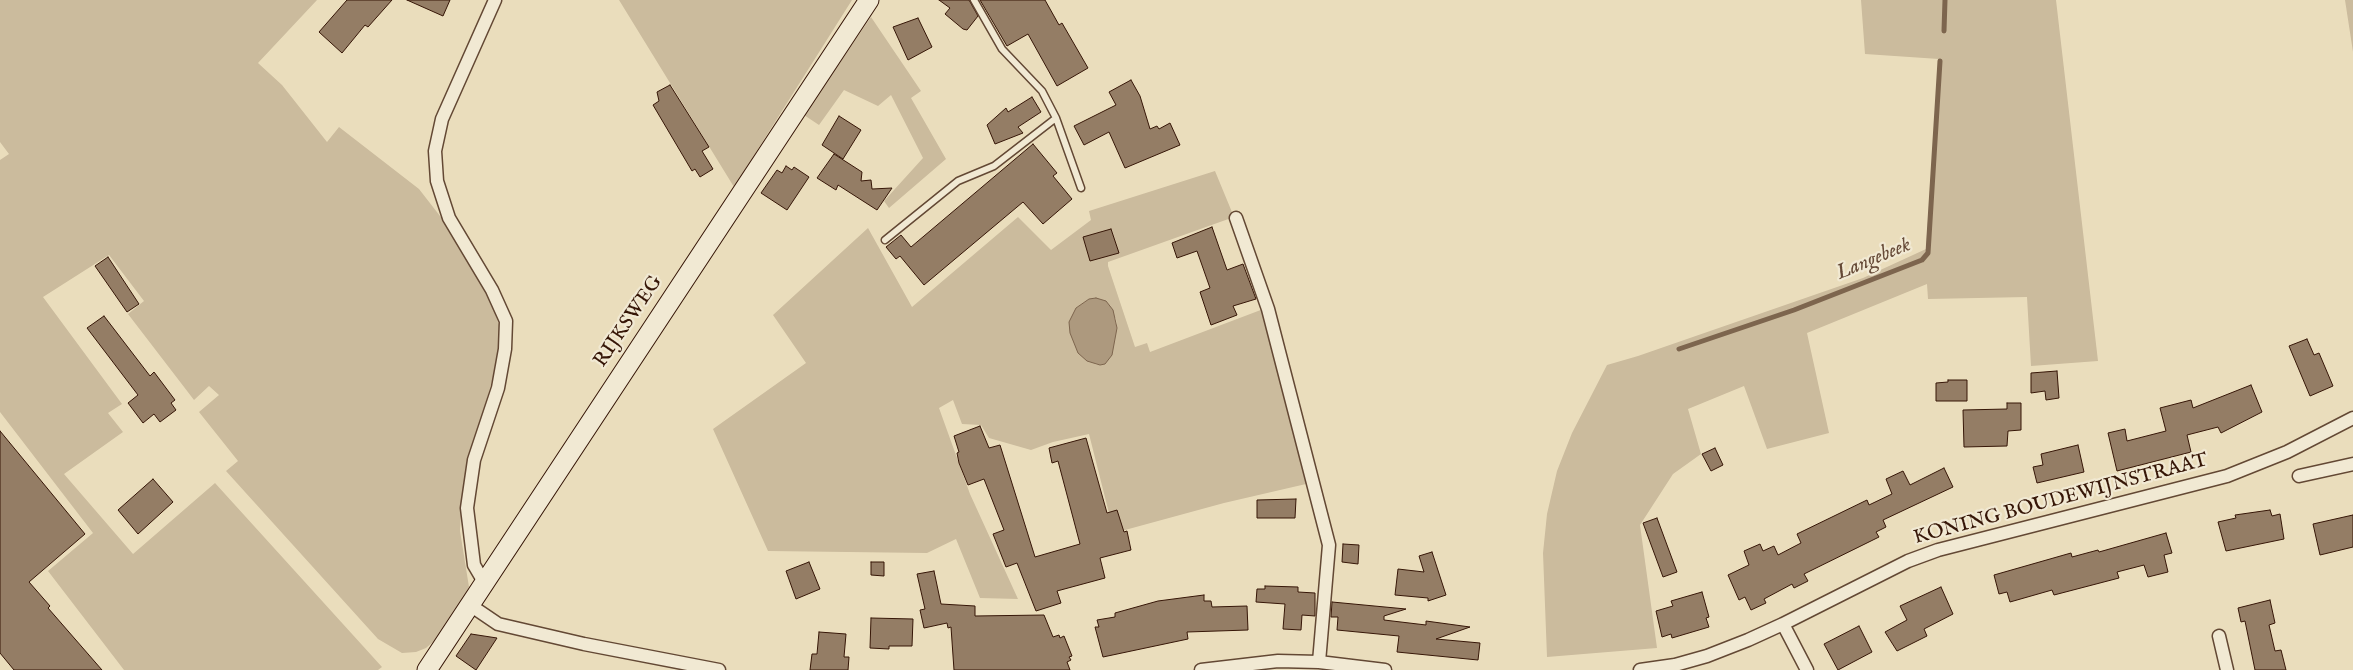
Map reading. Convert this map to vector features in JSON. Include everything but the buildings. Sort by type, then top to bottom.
[{"type":"main road","name":"RIJKSWEG","points":[[427,670],[869,0]]},
{"type":"street","points":[[484,582],[474,565],[467,508],[474,460],[498,388],[506,349],[506,321],[492,290],[449,218],[437,180],[435,151],[442,119],[495,0]]},
{"type":"street","points":[[1236,218],[1268,309],[1328,545],[1319,662]]},
{"type":"street","name":"KONING BOUDEWIJNSTRAAT","points":[[1640,670],[1674,665],[1707,656],[1784,624],[1908,561],[1938,550],[2227,476],[2287,452],[2353,418]]},
{"type":"street","points":[[2299,476],[2353,464]]},
{"type":"street","points":[[470,605],[498,624],[584,644],[719,670]]},
{"type":"street","points":[[1784,624],[1807,670]]},
{"type":"street","points":[[2219,636],[2227,670]]},
{"type":"street","points":[[1201,670],[1269,662],[1319,662],[1385,670]]},
{"type":"lane","points":[[974,0],[1002,49],[1042,91],[1056,118],[1081,188]]},
{"type":"lane","points":[[885,240],[958,181],[994,166],[1056,118]]},
{"type":"shaded area","points":[[0,0],[317,0],[258,63],[282,85],[327,142],[339,127],[419,189],[447,225],[489,296],[500,328],[497,364],[470,456],[462,495],[460,531],[469,587],[441,635],[426,648],[416,652],[402,653],[378,639],[226,471],[238,461],[199,412],[219,395],[209,386],[194,400],[128,314],[144,301],[109,255],[43,297],[122,404],[108,413],[123,432],[64,474],[133,554],[215,483],[382,667],[378,670],[124,670],[48,571],[93,533],[0,412],[0,160],[9,154],[0,142]]},
{"type":"shaded area","points":[[619,0],[852,0],[734,187]]},
{"type":"shaded area","points":[[1861,0],[2056,0],[2098,361],[2031,366],[2027,297],[1928,299],[1927,284],[1807,333],[1829,433],[1767,449],[1744,386],[1688,409],[1701,454],[1673,474],[1640,525],[1657,648],[1547,657],[1543,553],[1547,514],[1557,471],[1572,433],[1607,365],[1863,278],[1926,249],[1939,59],[1865,54]]},
{"type":"shaded area","points":[[2345,0],[2353,0],[2353,52]]},
{"type":"shaded area","points":[[871,17],[921,91],[911,98],[946,159],[889,208],[884,201],[923,158],[891,95],[878,106],[844,90],[819,125],[804,115]]},
{"type":"shaded area","points":[[1215,171],[1234,217],[1108,262],[1108,266],[1135,347],[1147,343],[1150,352],[1266,308],[1306,484],[1224,503],[1114,533],[1089,434],[1053,442],[1031,450],[989,438],[981,425],[962,424],[953,400],[939,408],[970,494],[1018,599],[980,598],[956,539],[927,553],[768,551],[713,429],[806,363],[773,315],[868,228],[912,307],[1018,217],[1051,250],[1091,220],[1089,211]],"holes":[[[1096,298],[1116,319],[1117,328],[1105,364],[1095,364],[1076,308],[1089,299]]]},
{"type":"shaded area","points":[[1096,298],[1106,301],[1113,310],[1117,328],[1112,355],[1105,364],[1100,365],[1087,361],[1078,353],[1070,333],[1069,322],[1076,308],[1089,299]]},
{"type":"waterway","name":"Langebeek","points":[[1944,31],[1945,0]]},
{"type":"waterway","name":"Langebeek","points":[[1679,349],[1794,310],[1922,260],[1928,253],[1940,61]]}]
